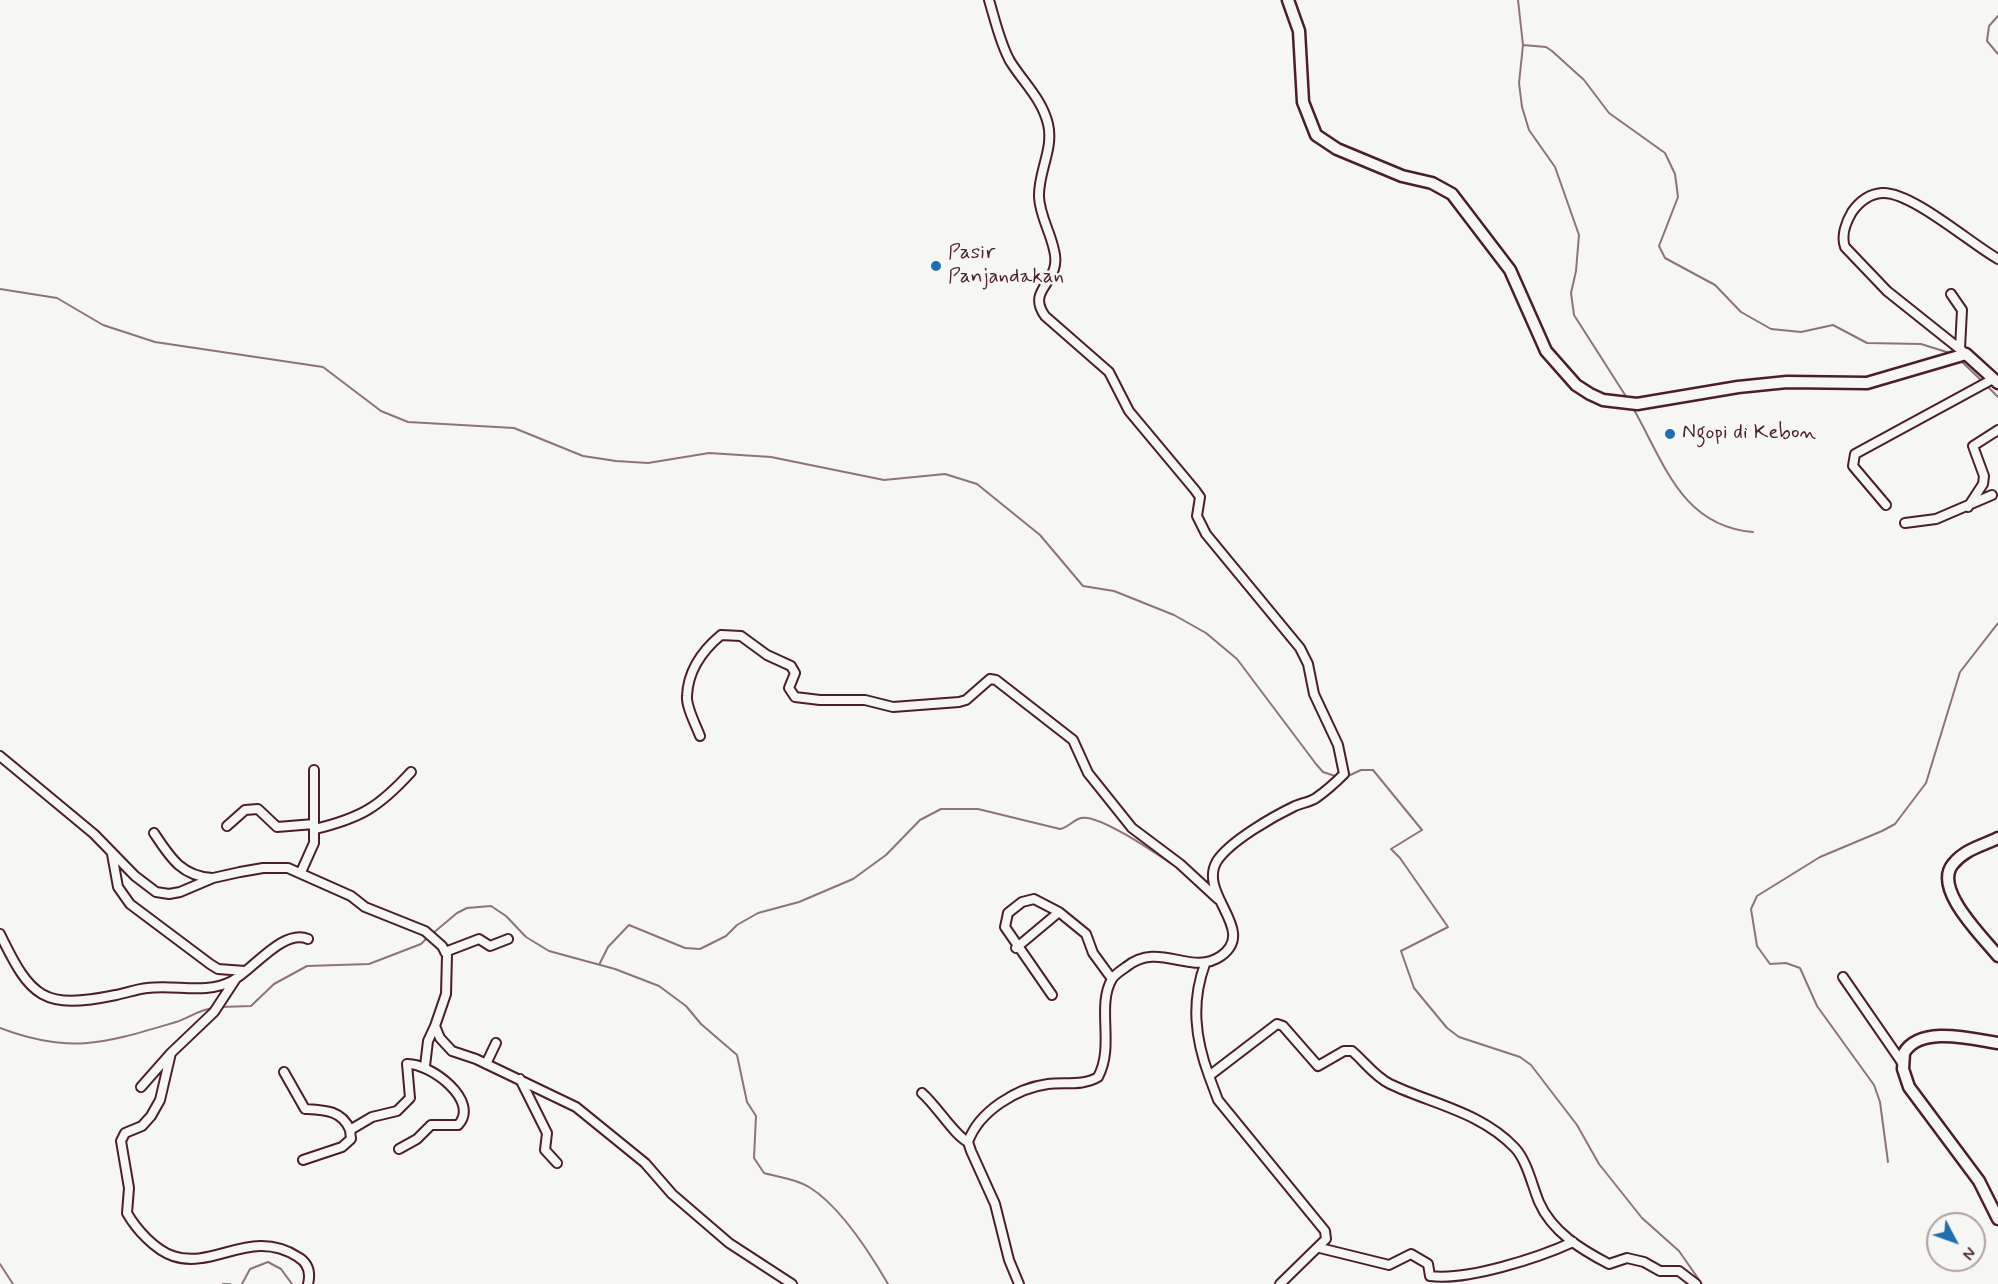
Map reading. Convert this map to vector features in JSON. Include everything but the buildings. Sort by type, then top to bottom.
[{"type":"street","points":[[968,1142],[980,1123],[1017,1092],[1048,1084],[1088,1082],[1098,1077],[1106,1056],[1107,998],[1112,979],[1131,963],[1154,955],[1205,964],[1222,956],[1234,938],[1235,930],[1219,900],[1214,869],[1223,854],[1268,822],[1296,806],[1314,800],[1344,774],[1338,744],[1314,694],[1308,664],[1300,648],[1206,534],[1197,516],[1200,497],[1129,411],[1109,372],[1084,353],[1038,306],[1038,299],[1050,279],[1056,259],[1043,221],[1039,197],[1049,131],[1043,112],[1031,89],[1010,60],[989,0]]},
{"type":"street","points":[[1288,0],[1299,31],[1303,102],[1316,135],[1337,149],[1402,176],[1432,183],[1452,194],[1510,270],[1546,351],[1576,385],[1590,394],[1612,402],[1637,404],[1758,385],[1868,383],[1963,351]]},
{"type":"street","points":[[1886,505],[1853,466],[1855,454],[1995,381],[1963,351],[1922,321],[1858,262],[1843,244],[1849,217],[1857,205],[1868,197],[1883,193],[1896,196],[1927,212],[1998,259]]},
{"type":"street","points":[[1951,294],[1962,310],[1963,351]]},
{"type":"street","points":[[1968,507],[1983,484],[1984,476],[1973,446],[1998,430]]},
{"type":"street","points":[[1905,523],[1936,519],[1992,495]]},
{"type":"street","points":[[700,736],[687,697],[696,663],[706,648],[721,635],[741,636],[767,655],[791,666],[795,673],[789,688],[795,697],[820,700],[865,700],[892,707],[959,702],[966,700],[990,680],[996,680],[1072,740],[1088,773],[1132,828],[1180,864],[1219,900]]},
{"type":"street","points":[[0,756],[156,892],[169,894],[180,892],[213,878],[263,868],[288,868],[351,896],[365,907],[425,931],[445,952],[448,970],[446,994],[428,1041],[424,1066]]},
{"type":"street","points":[[301,872],[314,843],[314,770]]},
{"type":"street","points":[[227,826],[245,810],[258,809],[277,827],[341,823],[380,803],[411,772]]},
{"type":"street","points":[[154,833],[168,854],[187,872],[194,877],[213,878]]},
{"type":"street","points":[[1998,838],[1977,845],[1966,853],[1953,864],[1949,876],[1956,903],[1964,918],[1998,956]]},
{"type":"street","points":[[112,852],[118,887],[130,904],[218,969],[245,971]]},
{"type":"street","points":[[1052,995],[1017,948],[1005,927],[1008,913],[1022,902],[1034,899],[1059,912],[1086,934],[1093,953],[1112,979]]},
{"type":"street","points":[[1017,948],[1059,912]]},
{"type":"street","points":[[0,934],[27,984],[38,992],[64,1001],[106,997],[148,987],[209,988],[235,980]]},
{"type":"street","points":[[141,1088],[171,1053],[214,1012],[235,980],[253,962],[284,942],[297,937],[308,939]]},
{"type":"street","points":[[445,952],[478,939],[490,946],[508,939]]},
{"type":"street","points":[[1205,964],[1195,999],[1197,1038],[1218,1100],[1325,1231],[1326,1239],[1320,1248],[1280,1284]]},
{"type":"street","points":[[1843,977],[1903,1064]]},
{"type":"street","points":[[1209,1076],[1277,1024],[1283,1026],[1318,1066],[1323,1066],[1344,1051],[1352,1051],[1389,1084],[1431,1102],[1460,1110],[1496,1130],[1519,1153],[1541,1205],[1561,1234],[1610,1264],[1627,1258],[1644,1262],[1660,1272],[1679,1271],[1696,1284]]},
{"type":"street","points":[[435,1026],[440,1038],[452,1051],[555,1095],[593,1119],[645,1163],[672,1194],[711,1229],[747,1256],[792,1284]]},
{"type":"street","points":[[1998,1043],[1939,1036],[1917,1040],[1904,1053],[1903,1064],[1909,1087],[1979,1181],[1998,1219]]},
{"type":"street","points":[[486,1064],[496,1043]]},
{"type":"street","points":[[171,1053],[157,1106],[142,1126],[125,1133],[121,1141],[129,1188],[126,1209],[129,1218],[159,1248],[172,1256],[187,1259],[242,1247],[279,1248],[301,1259],[307,1266],[310,1272],[308,1284]]},
{"type":"street","points":[[350,1130],[372,1117],[400,1108],[411,1095],[405,1066],[410,1064],[424,1066],[457,1094],[465,1109],[463,1119],[458,1125],[431,1125],[417,1139],[399,1149]]},
{"type":"street","points":[[285,1072],[305,1109],[334,1112],[345,1120],[350,1130],[351,1139],[342,1147],[303,1160]]},
{"type":"street","points":[[520,1079],[547,1133],[545,1149],[557,1162]]},
{"type":"street","points":[[922,1093],[936,1105],[958,1134],[968,1142],[995,1204],[1009,1260],[1018,1284]]},
{"type":"street","points":[[1320,1248],[1389,1265],[1411,1254],[1428,1264],[1430,1276],[1447,1278],[1469,1275],[1554,1251],[1573,1242]]},
{"type":"waterway","points":[[1518,0],[1523,45],[1519,83],[1522,107],[1529,130],[1555,167],[1579,235],[1576,271],[1571,293],[1574,315],[1627,398]]},
{"type":"waterway","points":[[1998,16],[1989,26],[1987,41],[1998,54]]},
{"type":"waterway","points":[[1523,45],[1546,47],[1552,51],[1584,80],[1609,113],[1665,153],[1675,174],[1678,197],[1659,246],[1665,258],[1715,285],[1741,312],[1771,329],[1801,332],[1833,325],[1867,343],[1921,344],[1953,354]]},
{"type":"waterway","points":[[0,289],[57,298],[103,325],[155,342],[323,367],[381,411],[408,422],[514,428],[583,456],[616,461],[648,463],[709,453],[771,457],[884,480],[945,474],[977,484],[1040,535],[1083,586],[1114,591],[1174,615],[1206,633],[1237,659],[1323,772],[1338,777]]},
{"type":"waterway","points":[[1959,359],[1983,382]]},
{"type":"waterway","points":[[1987,386],[1998,397]]},
{"type":"waterway","points":[[1633,408],[1666,469],[1692,504],[1708,518],[1728,527],[1753,532]]},
{"type":"waterway","points":[[1888,1162],[1880,1102],[1874,1085],[1817,1006],[1800,968],[1786,963],[1770,964],[1757,946],[1751,909],[1757,896],[1820,857],[1895,824],[1926,783],[1960,672],[1998,623]]},
{"type":"waterway","points":[[1346,777],[1361,770],[1373,770],[1422,830],[1391,849],[1400,858],[1448,927],[1401,951],[1414,988],[1447,1028],[1459,1037],[1520,1057],[1531,1065],[1577,1125],[1599,1164],[1642,1218],[1679,1251],[1702,1284]]},
{"type":"waterway","points":[[600,963],[608,947],[629,925],[685,948],[700,949],[726,936],[737,925],[758,913],[799,902],[853,879],[886,855],[920,820],[941,809],[978,809],[1060,829],[1078,819],[1090,818],[1118,830],[1185,873]]},
{"type":"waterway","points":[[432,934],[457,913],[467,908],[491,906],[506,916],[526,937],[549,951],[615,969],[659,986],[686,1006],[701,1024],[737,1055],[747,1102],[756,1116],[754,1158],[764,1173],[799,1182],[821,1195],[853,1231],[888,1284]]},
{"type":"waterway","points":[[220,1007],[251,1006],[274,984],[307,966],[369,964],[421,944],[428,937]]},
{"type":"waterway","points":[[0,1028],[47,1041],[68,1044],[88,1043],[129,1036],[214,1008]]},
{"type":"waterway","points":[[242,1284],[250,1269],[268,1262],[281,1269],[292,1284]]},
{"type":"waterway","points":[[0,1264],[13,1284]]},
{"type":"waterway","points":[[223,1284],[230,1284]]},
{"type":"place","name":"Pasir Panjandakan","points":[[936,266]]},
{"type":"place","name":"Ngopi di Kebon","points":[[1670,434]]}]
